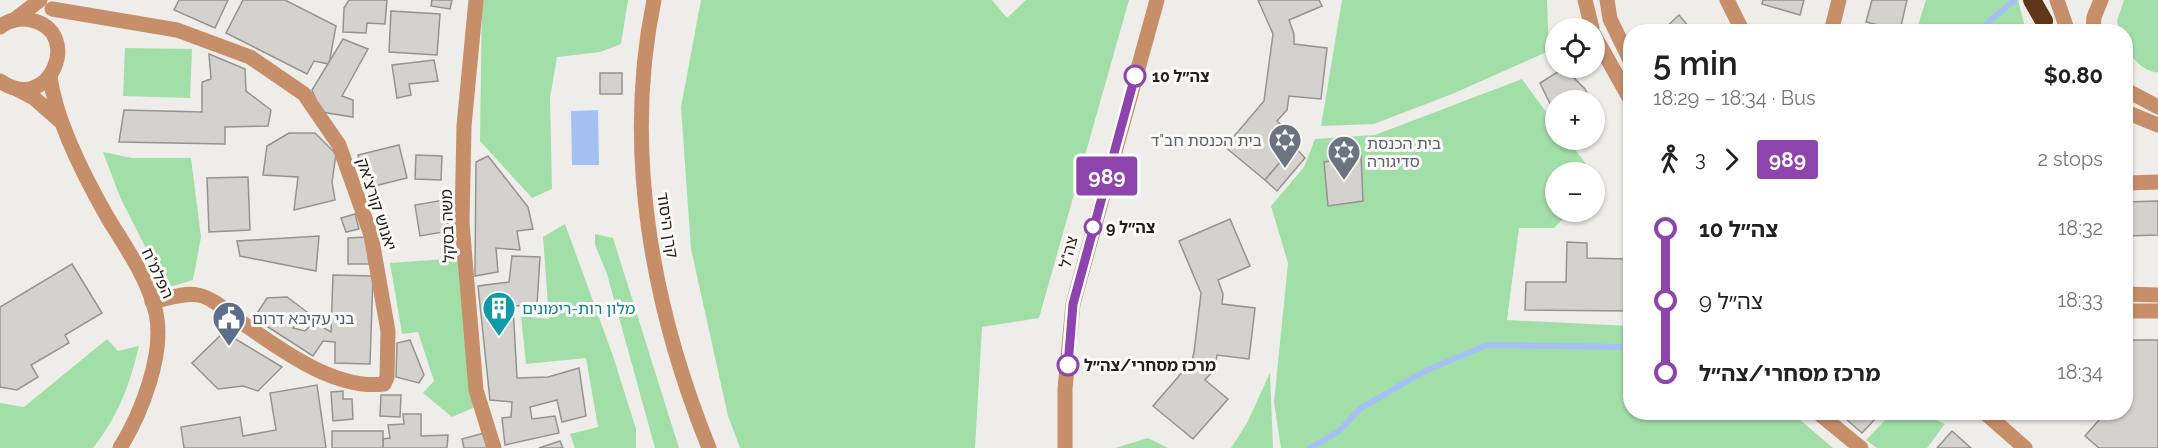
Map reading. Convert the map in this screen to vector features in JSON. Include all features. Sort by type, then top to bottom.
[{"type":"highway","points":[[2032,0],[2046,24]]},
{"type":"street","name":"משה בסקל","points":[[476,0],[464,126],[462,223],[476,390],[494,448]]},
{"type":"street","name":"קרן היסוד","points":[[654,0],[644,68],[640,141],[645,214],[677,354],[709,448]]},
{"type":"street","name":"צה\"ל","points":[[1065,448],[1065,389],[1073,304],[1157,0]]},
{"type":"street","points":[[1586,0],[1590,18]]},
{"type":"street","points":[[1606,0],[1610,19],[1623,46]]},
{"type":"street","points":[[1727,0],[1739,24]]},
{"type":"street","points":[[1833,24],[1839,0]]},
{"type":"street","points":[[2040,0],[2046,24]]},
{"type":"street","points":[[2056,0],[2065,24]]},
{"type":"street","points":[[2094,24],[2101,0]]},
{"type":"street","points":[[7,23],[48,3],[58,57],[50,77],[40,85],[16,89]]},
{"type":"street","name":"יאנוש קורצ'אק","points":[[48,3],[177,30],[250,57],[303,94],[339,144],[371,235],[388,331],[387,377],[384,384],[372,385],[332,376],[263,338],[208,298],[190,294],[152,302]]},
{"type":"street","points":[[7,23],[36,21],[53,36]]},
{"type":"street","points":[[1605,54],[1623,86]]},
{"type":"street","name":"הפלמ\"ח","points":[[50,77],[54,103],[62,122],[102,207],[146,282],[157,315],[157,343],[145,398],[126,446]]},
{"type":"street","name":"הפלמ\"ח","points":[[0,81],[34,98],[62,122]]},
{"type":"street","points":[[2133,94],[2158,107]]},
{"type":"street","points":[[2133,115],[2158,124]]},
{"type":"street","points":[[2133,183],[2158,182]]},
{"type":"street","points":[[2133,294],[2158,294]]},
{"type":"street","points":[[2133,311],[2158,311]]},
{"type":"street","points":[[1827,420],[1861,448]]},
{"type":"street","points":[[1993,420],[2025,448]]},
{"type":"green space","points":[[482,0],[628,0],[621,44],[600,52],[557,57],[550,98],[552,189],[532,198],[480,141]]},
{"type":"green space","points":[[701,0],[992,0],[1007,18],[1026,0],[1129,0],[1039,318],[982,327],[975,448],[740,448],[728,416],[691,249],[681,107]]},
{"type":"green space","points":[[1342,0],[1547,0],[1545,53],[1452,94],[1374,124],[1321,126]]},
{"type":"green space","points":[[1926,0],[2018,0],[2024,24],[1918,24]]},
{"type":"green space","points":[[2124,0],[2158,0],[2158,73],[2150,71],[2133,57],[2133,24],[2118,24]]},
{"type":"green space","points":[[125,48],[192,49],[190,98],[123,96]]},
{"type":"green space","points":[[1522,79],[1545,110],[1545,150],[1576,150],[1584,162],[1545,162],[1545,222],[1560,222],[1554,228],[1519,228],[1507,320],[1623,326],[1623,420],[1800,420],[1833,448],[1281,448],[1274,402],[1288,263],[1271,206],[1304,167],[1315,139],[1375,135]]},
{"type":"green space","points":[[103,152],[132,158],[191,158],[201,237],[193,280],[166,288],[120,197]]},
{"type":"green space","points":[[565,224],[613,356],[636,429],[636,448],[575,448],[570,434],[598,427],[586,358],[526,364],[521,316],[549,319],[543,237]]},
{"type":"green space","points":[[595,234],[613,238],[679,448],[655,448],[607,274],[595,245]]},
{"type":"green space","points":[[460,258],[473,408],[452,417],[423,393],[434,381],[418,332],[402,334],[390,263]]},
{"type":"green space","points":[[107,339],[118,351],[139,346],[122,400],[93,448],[0,448],[0,403],[24,407]]},
{"type":"green space","points":[[1270,373],[1273,448],[1231,448],[1247,423]]},
{"type":"green space","points":[[1885,420],[1936,420],[1945,424],[1927,448],[1877,448],[1866,440]]},
{"type":"green space","points":[[1148,438],[1168,448],[1115,448]]},
{"type":"water","points":[[598,110],[599,165],[572,165],[571,111]]},
{"type":"building","points":[[179,0],[228,0],[215,28],[174,10]]},
{"type":"building","points":[[243,0],[285,0],[336,26],[329,64],[314,61],[307,74],[226,33]]},
{"type":"building","points":[[349,0],[387,0],[385,24],[367,23],[366,33],[343,32],[344,8]]},
{"type":"building","points":[[432,0],[452,0],[450,9],[431,6]]},
{"type":"building","points":[[1258,0],[1319,0],[1322,6],[1289,20],[1294,34],[1294,44],[1327,48],[1321,99],[1289,96],[1287,110],[1277,121],[1299,140],[1265,180],[1225,147],[1264,101],[1273,34]]},
{"type":"building","points":[[1763,0],[1804,0],[1800,15],[1762,4]]},
{"type":"building","points":[[1872,0],[1907,0],[1901,24],[1866,22]]},
{"type":"building","points":[[391,11],[440,14],[437,55],[389,52]]},
{"type":"building","points":[[1679,15],[1686,24],[1669,24]]},
{"type":"building","points":[[343,39],[368,49],[342,96],[353,100],[353,117],[321,112],[312,90]]},
{"type":"building","points":[[209,54],[245,69],[246,91],[271,110],[268,126],[225,127],[225,144],[119,142],[124,110],[202,112],[202,82],[211,79]]},
{"type":"building","points":[[434,60],[438,81],[409,84],[411,95],[397,98],[392,65]]},
{"type":"building","points":[[600,73],[622,73],[622,94],[600,94]]},
{"type":"building","points":[[1548,78],[1574,78],[1586,90],[1545,90],[1545,93],[1540,83]]},
{"type":"building","points":[[289,133],[315,133],[336,154],[332,182],[335,200],[294,210],[298,177],[263,175],[267,146]]},
{"type":"building","points":[[399,145],[407,178],[366,188],[358,155]]},
{"type":"building","name":"בית הכנסת חב\"ד","points":[[1294,146],[1305,158],[1277,191],[1265,180]]},
{"type":"building","points":[[416,155],[442,156],[441,180],[415,179]]},
{"type":"building","points":[[488,156],[528,207],[533,229],[517,231],[520,250],[496,248],[498,272],[475,276],[476,162]]},
{"type":"building","name":"בית הכנסת סדיגורה","points":[[1361,156],[1363,201],[1328,206],[1324,162]]},
{"type":"building","points":[[248,177],[250,230],[209,232],[207,178]]},
{"type":"building","points":[[444,200],[449,231],[420,236],[415,205]]},
{"type":"building","points":[[2158,201],[2158,235],[2133,236],[2133,202]]},
{"type":"building","points":[[355,214],[359,229],[346,232],[341,218]]},
{"type":"building","points":[[1230,219],[1250,266],[1218,280],[1223,294],[1222,304],[1255,308],[1249,359],[1217,355],[1215,369],[1205,380],[1228,399],[1193,439],[1153,406],[1192,361],[1194,352],[1201,293],[1179,241]]},
{"type":"building","points":[[319,236],[316,271],[240,256],[237,241]]},
{"type":"building","points":[[366,237],[369,264],[348,264],[348,238]]},
{"type":"building","points":[[1567,242],[1587,243],[1587,258],[1623,259],[1623,311],[1525,310],[1526,282],[1566,282]]},
{"type":"building","name":"מלון רות-רימונים","points":[[512,256],[540,257],[537,305],[513,306],[517,378],[548,377],[579,368],[586,416],[562,422],[557,400],[530,407],[532,419],[555,416],[559,433],[505,445],[502,418],[511,417],[512,402],[490,400],[478,286],[509,282]]},
{"type":"building","points":[[72,264],[102,313],[65,335],[69,343],[31,365],[38,377],[17,390],[0,387],[0,307]]},
{"type":"building","points":[[333,275],[373,276],[370,364],[335,363],[335,342],[323,341],[313,356],[254,318],[267,298],[287,297],[307,312],[293,328],[305,331],[314,322],[331,332]]},
{"type":"building","name":"בני עקיבא דרום","points":[[224,332],[282,367],[258,391],[243,386],[218,389],[192,363]]},
{"type":"building","points":[[410,340],[424,375],[419,383],[396,377],[397,343]]},
{"type":"building","points":[[2133,340],[2158,340],[2158,448],[2099,448],[2085,436],[2099,420],[2133,420]]},
{"type":"building","points":[[317,385],[326,448],[184,448],[181,427],[240,417],[243,436],[276,430],[270,393]]},
{"type":"building","points":[[343,391],[343,399],[352,399],[353,419],[333,421],[331,392]]},
{"type":"building","points":[[381,395],[401,395],[400,417],[380,416]]},
{"type":"building","points":[[403,414],[421,414],[421,436],[448,435],[447,448],[383,448],[383,439],[390,438],[388,425],[404,424]]},
{"type":"building","points":[[1847,420],[1874,420],[1862,433]]},
{"type":"building","points":[[332,431],[383,431],[383,448],[332,448]]},
{"type":"building","points":[[1952,431],[1971,448],[1937,448]]},
{"type":"building","points":[[484,433],[487,448],[464,448],[462,439]]},
{"type":"building","points":[[560,441],[563,448],[539,448]]},
{"type":"waterway","points":[[1986,24],[2015,0]]},
{"type":"waterway","points":[[1310,448],[1338,432],[1361,408],[1425,371],[1487,345],[1623,347]]},
{"type":"bus line","name":"989","points":[[1068,365],[1073,304],[1135,76]]},
{"type":"place","name":"צה״ל 10","points":[[1135,76]]},
{"type":"place","name":"בית הכנסת חב\"ד","points":[[1285,169]]},
{"type":"place","name":"בית הכנסת סדיגורה","points":[[1344,181]]},
{"type":"place","name":"צה״ל 9","points":[[1093,227]]},
{"type":"place","name":"מלון רות-רימונים","points":[[499,337]]},
{"type":"place","name":"בני עקיבא דרום","points":[[229,347]]},
{"type":"place","name":"מרכז מסחרי/צה״ל","points":[[1068,365]]}]
